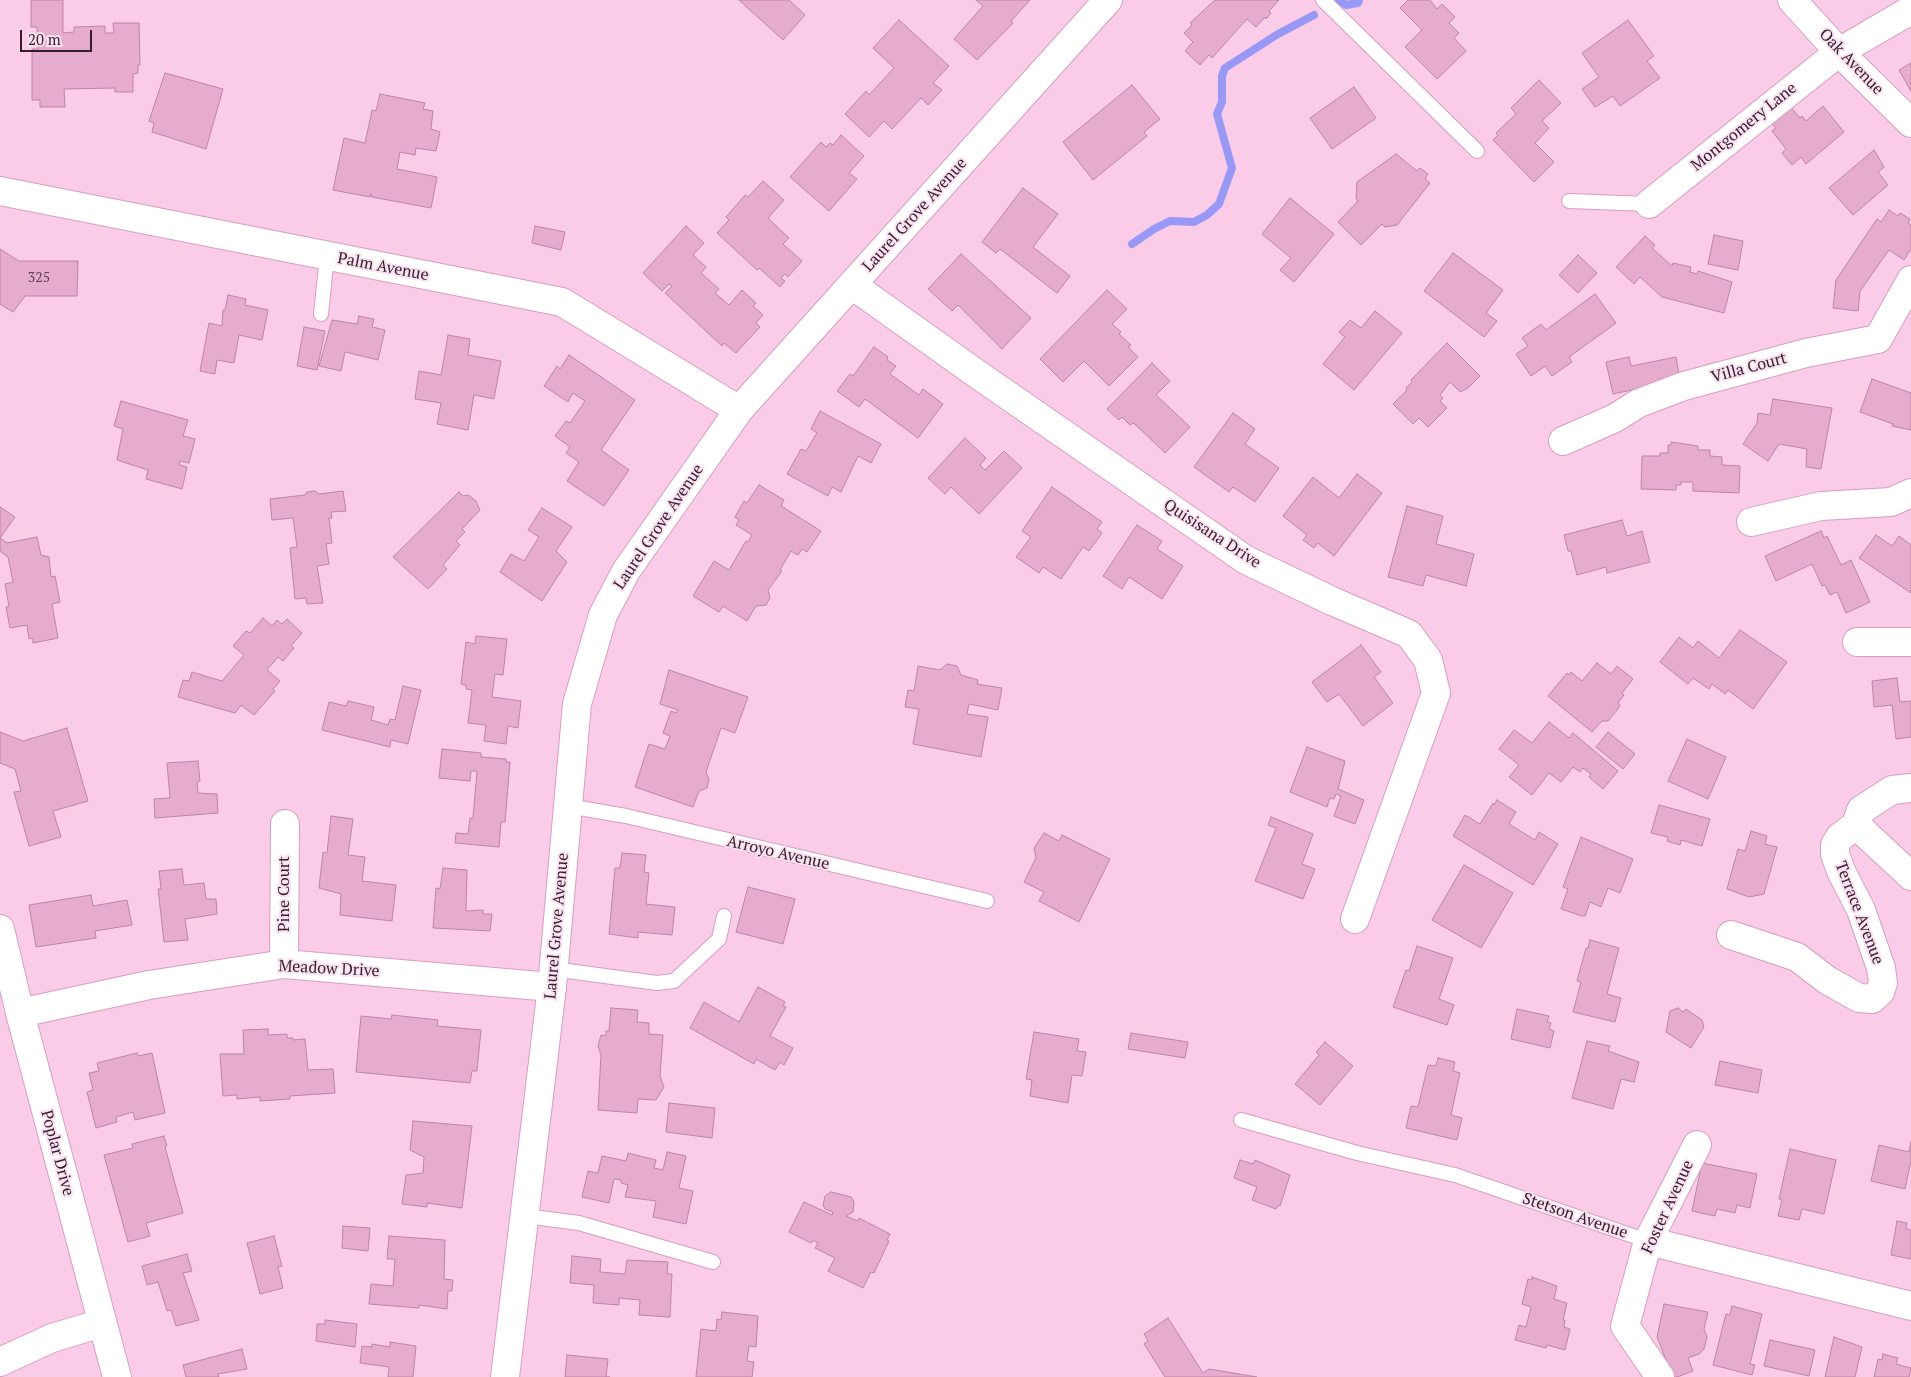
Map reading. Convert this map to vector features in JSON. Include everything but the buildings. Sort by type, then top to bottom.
[{"type":"street","name":"Laurel Grove Avenue","points":[[505,1377],[553,978],[576,704],[603,616],[626,571],[739,410],[1108,0]]},
{"type":"street","name":"Oak Avenue","points":[[1792,0],[1839,52],[1911,123]]},
{"type":"street","name":"Montgomery Lane","points":[[1649,204],[1839,52],[1911,10]]},
{"type":"street","name":"Palm Avenue","points":[[0,191],[125,214],[562,302],[739,410]]},
{"type":"street","name":"Villa Court","points":[[1563,441],[1615,418],[1639,403],[1684,386],[1806,354],[1878,339],[1911,280]]},
{"type":"street","name":"Quisisana Drive","points":[[852,284],[977,374],[1246,560],[1332,601],[1409,634],[1428,660],[1436,693],[1356,919]]},
{"type":"street","points":[[1751,522],[1821,506],[1891,502],[1911,493]]},
{"type":"street","points":[[1857,642],[1911,642]]},
{"type":"street","name":"Terrace Avenue","points":[[1731,935],[1797,957],[1827,980],[1859,998],[1872,999],[1880,992],[1883,983],[1881,968],[1861,910],[1835,854],[1835,845],[1840,837],[1856,825],[1861,810],[1892,790],[1911,788]]},
{"type":"street","name":"Pine Court","points":[[284,964],[285,824]]},
{"type":"street","points":[[1856,825],[1911,876]]},
{"type":"street","name":"Poplar Drive","points":[[0,929],[20,1013],[117,1377]]},
{"type":"street","name":"Meadow Drive","points":[[20,1013],[149,985],[284,964],[553,978]]},
{"type":"street","name":"Foster Avenue","points":[[1660,1377],[1625,1326],[1648,1241],[1697,1145]]},
{"type":"street","name":"Stetson Avenue","points":[[1648,1241],[1911,1306]]},
{"type":"street","points":[[0,1362],[52,1338],[102,1323]]},
{"type":"lane","points":[[1323,0],[1477,151]]},
{"type":"lane","points":[[1569,201],[1649,204]]},
{"type":"lane","points":[[321,314],[327,256]]},
{"type":"lane","name":"Arroyo Avenue","points":[[568,806],[626,816],[987,901]]},
{"type":"lane","points":[[553,978],[657,983],[674,982],[719,939],[724,916]]},
{"type":"lane","name":"Stetson Avenue","points":[[1240,1120],[1357,1153],[1455,1176],[1648,1241]]},
{"type":"lane","points":[[525,1216],[579,1223],[713,1262]]},
{"type":"waterway","points":[[1339,0],[1346,5],[1358,3],[1359,0]]},
{"type":"waterway","points":[[1132,244],[1170,221],[1194,222],[1207,215],[1219,204],[1232,168],[1217,114],[1222,102],[1222,76],[1225,68],[1278,34],[1314,15]]}]
